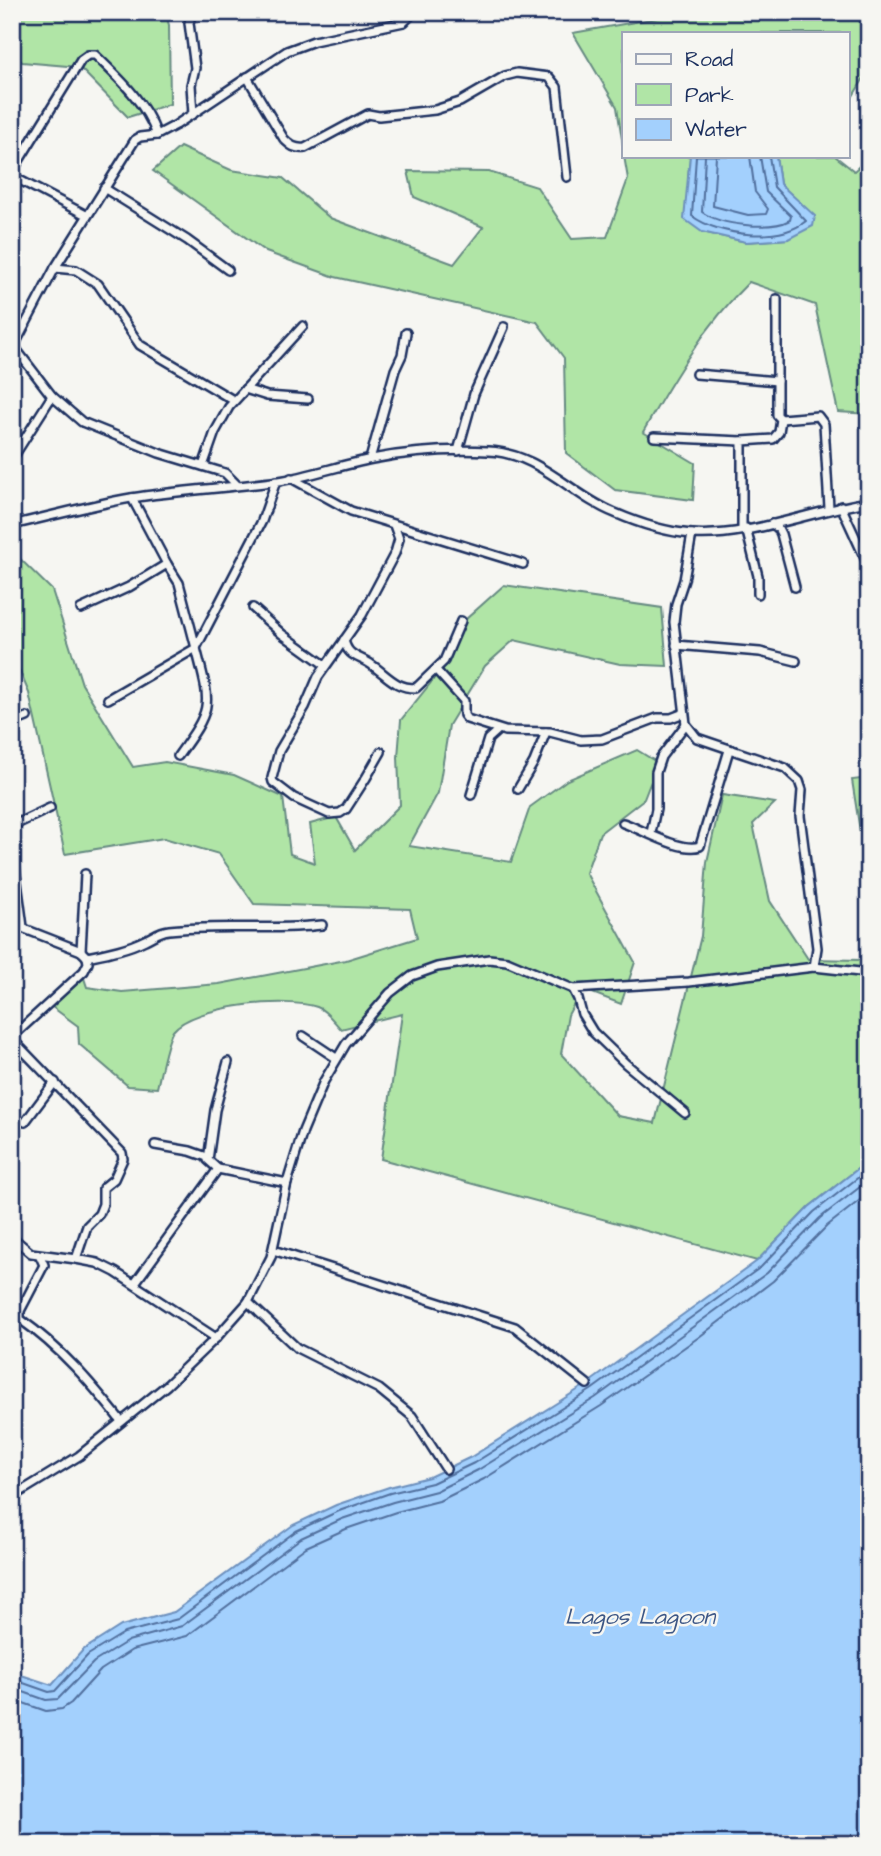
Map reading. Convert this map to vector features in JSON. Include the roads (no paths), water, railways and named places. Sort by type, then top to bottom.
[{"type":"street","points":[[237,485],[227,474],[159,453],[82,422],[52,396],[13,345],[86,215],[135,140],[157,135],[193,114],[287,51],[314,41],[404,22],[414,12]]},
{"type":"street","points":[[189,14],[195,68],[191,85],[193,114]]},
{"type":"street","points":[[86,215],[12,174],[81,60],[88,55],[96,55],[135,95],[157,135]]},
{"type":"street","points":[[247,77],[284,139],[291,147],[299,149],[368,114],[379,116],[435,110],[460,102],[505,76],[517,73],[549,77],[557,87],[567,177]]},
{"type":"street","points":[[104,188],[187,240],[228,270]]},
{"type":"street","points":[[55,268],[76,270],[98,284],[140,345],[233,400]]},
{"type":"street","points":[[777,299],[777,415],[781,419]]},
{"type":"street","points":[[203,466],[215,432],[233,400],[303,326]]},
{"type":"street","points":[[458,451],[474,394],[504,327]]},
{"type":"street","points":[[370,459],[395,370],[402,355],[406,333]]},
{"type":"street","points":[[696,374],[777,381]]},
{"type":"street","points":[[245,389],[267,396],[308,399]]},
{"type":"street","points":[[12,459],[52,396]]},
{"type":"street","points":[[781,419],[818,416],[822,419],[829,508]]},
{"type":"street","points":[[654,437],[742,441],[773,439],[779,432],[781,419]]},
{"type":"street","points":[[742,441],[744,529],[758,576],[758,594]]},
{"type":"street","points":[[12,525],[132,498],[276,481],[400,454],[488,450],[518,456],[544,468],[614,513],[692,534],[772,524],[829,508],[869,502]]},
{"type":"street","points":[[291,478],[351,511],[523,564]]},
{"type":"street","points":[[108,699],[196,648],[262,521],[276,481]]},
{"type":"street","points":[[132,498],[179,583],[208,695],[208,705],[198,728],[178,755]]},
{"type":"street","points":[[841,506],[869,567]]},
{"type":"street","points":[[772,524],[781,534],[795,587]]},
{"type":"street","points":[[381,752],[340,813],[330,814],[293,799],[273,782],[271,773],[279,751],[305,707],[325,665],[335,656],[367,607],[395,553],[399,539],[394,525]]},
{"type":"street","points":[[692,534],[684,580],[676,604],[676,645],[686,724],[697,738],[785,768],[799,781],[802,790],[800,816],[817,948],[814,967]]},
{"type":"street","points":[[81,609],[129,587],[167,564]]},
{"type":"street","points":[[253,608],[325,665]]},
{"type":"street","points":[[344,640],[349,652],[359,660],[372,665],[399,686],[416,688],[447,657],[461,621]]},
{"type":"street","points":[[676,645],[760,652],[796,660]]},
{"type":"street","points":[[436,670],[464,701],[464,715],[467,719],[498,730],[546,732],[580,740],[602,739],[657,719],[684,713]]},
{"type":"street","points":[[12,723],[27,717]]},
{"type":"street","points":[[651,833],[656,809],[656,772],[661,757],[686,724]]},
{"type":"street","points":[[471,794],[488,740],[498,730]]},
{"type":"street","points":[[517,789],[534,762],[546,732]]},
{"type":"street","points":[[623,823],[686,848],[700,846],[729,750]]},
{"type":"street","points":[[12,826],[50,808]]},
{"type":"street","points":[[12,844],[23,927]]},
{"type":"street","points":[[76,1259],[87,1226],[100,1214],[103,1188],[114,1179],[123,1159],[121,1153],[12,1038],[84,971],[88,963],[84,954],[85,874]]},
{"type":"street","points":[[12,924],[84,954],[127,947],[167,930],[214,927],[284,929],[322,925]]},
{"type":"street","points":[[12,1497],[79,1456],[167,1385],[216,1338],[248,1302],[271,1257],[287,1184],[303,1132],[336,1058],[390,993],[412,976],[423,970],[489,959],[508,961],[573,989],[689,982],[814,967],[869,972]]},
{"type":"street","points":[[573,989],[579,999],[582,1014],[593,1032],[626,1064],[685,1113]]},
{"type":"street","points":[[303,1036],[336,1058]]},
{"type":"street","points":[[207,1157],[215,1110],[228,1062]]},
{"type":"street","points":[[25,1122],[55,1082]]},
{"type":"street","points":[[155,1145],[207,1157],[218,1169],[287,1184]]},
{"type":"street","points":[[135,1283],[218,1169]]},
{"type":"street","points":[[12,1237],[31,1253],[40,1256],[97,1264],[135,1283],[216,1338]]},
{"type":"street","points":[[272,1250],[515,1327],[587,1384]]},
{"type":"street","points":[[40,1256],[44,1265],[19,1316],[54,1345],[88,1380],[121,1422]]},
{"type":"street","points":[[248,1302],[297,1348],[379,1389],[412,1416],[446,1469]]},
{"type":"water","points":[[690,158],[776,158],[780,184],[815,216],[813,226],[788,239],[746,242],[702,232],[684,219]]},
{"type":"water","name":"Lagos Lagoon","points":[[869,1160],[869,1844],[12,1844],[12,1672],[52,1685],[83,1650],[121,1626],[174,1612],[293,1525],[336,1505],[429,1477],[471,1457],[587,1384],[757,1261],[809,1207]]}]
